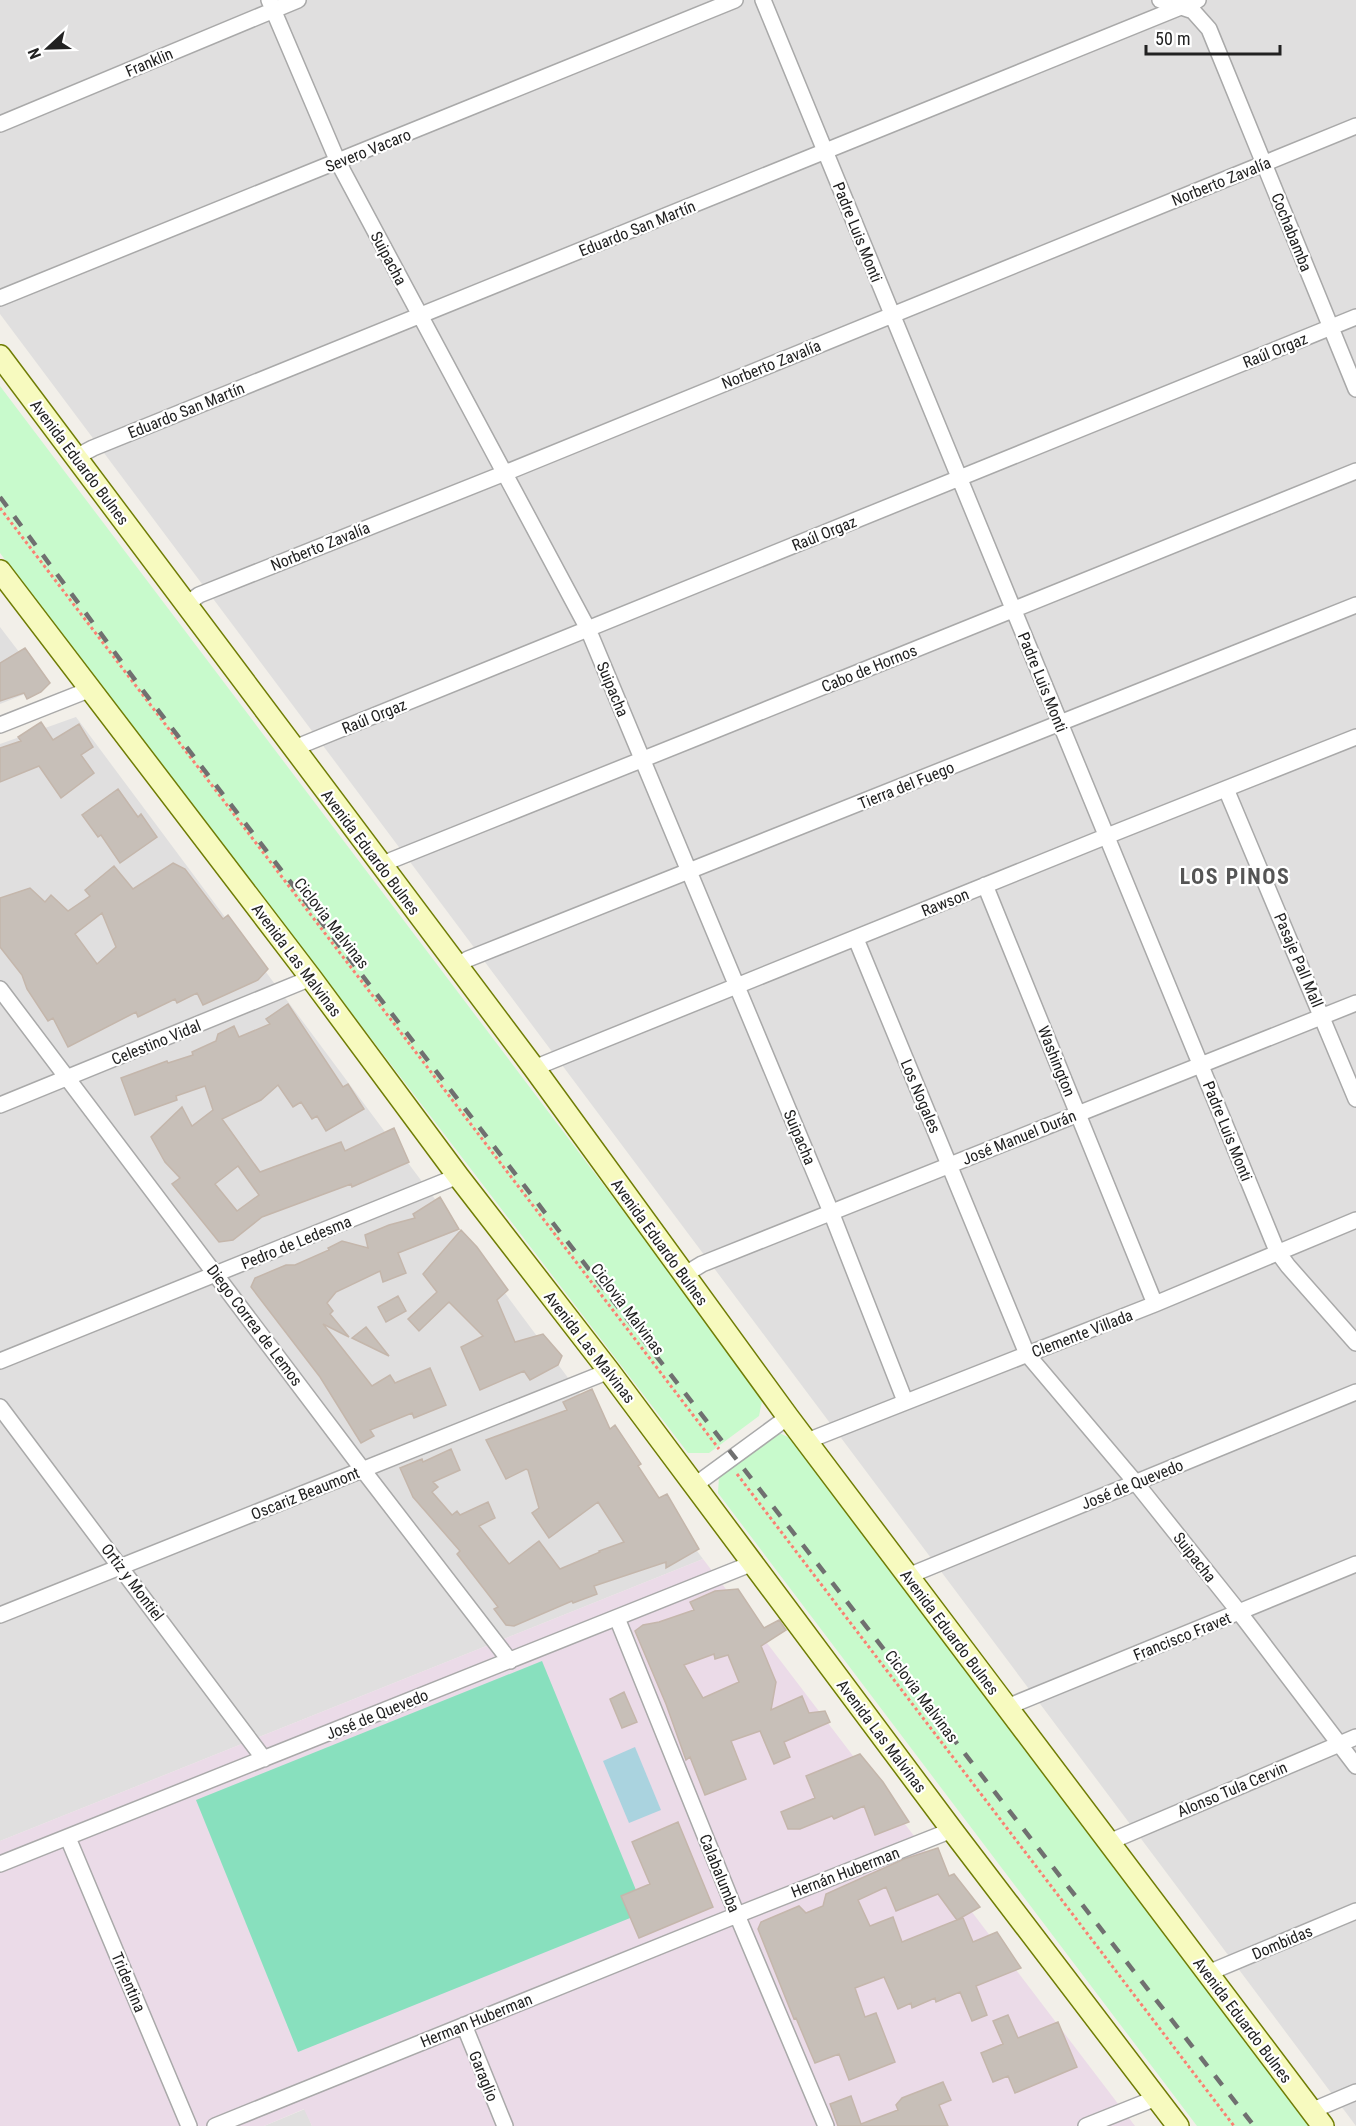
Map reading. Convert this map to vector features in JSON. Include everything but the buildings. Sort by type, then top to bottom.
[{"type":"main road","name":"Avenida Eduardo Bulnes","points":[[0,356],[187,604],[292,749],[534,1068],[788,1417],[1317,2118]]},
{"type":"main road","name":"Avenida Las Malvinas","points":[[0,571],[311,978],[458,1176],[609,1371],[952,1830],[1178,2126]]},
{"type":"street","name":"Franklin","points":[[0,124],[272,5],[298,0]]},
{"type":"street","name":"Severo Vacaro","points":[[0,298],[735,0]]},
{"type":"street","name":"Padre Luis Monti","points":[[763,0],[1277,1251],[1356,1344]]},
{"type":"street","name":"Cochabamba","points":[[1160,0],[1183,6],[1200,17],[1209,29],[1356,389]]},
{"type":"street","name":"Eduardo San Martín","points":[[76,457],[93,448],[1198,0]]},
{"type":"street","name":"Suipacha","points":[[272,5],[338,162],[588,629],[831,1212],[905,1401]]},
{"type":"street","name":"Norberto Zavalía","points":[[187,604],[199,595],[1356,126]]},
{"type":"street","name":"Raúl Orgaz","points":[[292,749],[1356,317]]},
{"type":"street","name":"Cabo de Hornos","points":[[382,866],[1013,608],[1356,471]]},
{"type":"street","name":"Tierra del Fuego","points":[[456,966],[468,959],[1356,605]]},
{"type":"street","points":[[0,725],[91,689]]},
{"type":"street","name":"Rawson","points":[[534,1068],[1107,836],[1355,740]]},
{"type":"street","name":"Pasaje Pall Mall","points":[[1227,789],[1356,1099]]},
{"type":"street","name":"Washington","points":[[985,885],[1155,1304]]},
{"type":"street","name":"Los Nogales","points":[[856,939],[1027,1354]]},
{"type":"street","name":"Celestino Vidal","points":[[0,1105],[311,978]]},
{"type":"street","name":"Diego Correa de Lemos","points":[[0,989],[510,1661]]},
{"type":"street","name":"José Manuel Durán","points":[[684,1275],[702,1264],[1356,1003]]},
{"type":"street","name":"Pedro de Ledesma","points":[[0,1361],[458,1176]]},
{"type":"street","name":"Clemente Villada","points":[[807,1441],[1155,1304],[1277,1251],[1356,1220]]},
{"type":"street","name":"Suipacha","points":[[1027,1354],[1136,1482],[1239,1612],[1356,1766]]},
{"type":"street","name":"Oscariz Beaumont","points":[[0,1615],[609,1371]]},
{"type":"street","name":"José de Quevedo","points":[[908,1576],[1356,1392]]},
{"type":"street","name":"Ortiz y Montiel","points":[[0,1407],[264,1759]]},
{"type":"street","points":[[695,1485],[788,1417]]},
{"type":"street","name":"José de Quevedo","points":[[0,1864],[753,1563]]},
{"type":"street","name":"Francisco Fravet","points":[[1007,1707],[1356,1564]]},
{"type":"street","name":"Calabalumba","points":[[617,1618],[737,1915],[826,2126]]},
{"type":"street","name":"Alonso Tula Cervin","points":[[1109,1842],[1356,1737]]},
{"type":"street","name":"Hernán Huberman","points":[[737,1915],[952,1830]]},
{"type":"street","name":"Tridentina","points":[[68,1838],[189,2126]]},
{"type":"street","name":"Dombidas","points":[[1208,1973],[1356,1911]]},
{"type":"street","name":"Herman Huberman","points":[[214,2126],[737,1915]]},
{"type":"street","name":"Garaglio","points":[[464,2025],[505,2126]]},
{"type":"street","points":[[1317,2118],[1356,2092]]},
{"type":"street","points":[[1086,2126],[1156,2098]]},
{"type":"path","name":"Ciclovia Malvinas","points":[[0,508],[1234,2126]]},
{"type":"shaded area","points":[[0,0],[1356,0],[1356,2126],[0,314]]},
{"type":"shaded area","points":[[0,627],[45,686],[0,704]]},
{"type":"shaded area","points":[[76,717],[703,1559],[0,1841],[0,744]]},
{"type":"shaded area","points":[[703,1559],[1135,2126],[312,2126],[304,2109],[264,2126],[0,2126],[0,1841]]},
{"type":"shaded area","points":[[305,2109],[312,2126],[264,2126]]},
{"type":"green space","points":[[0,386],[763,1396],[759,1416],[709,1453],[688,1453],[0,553]]},
{"type":"green space","points":[[777,1432],[801,1443],[1319,2126],[1197,2126],[718,1493],[719,1476]]},
{"type":"green space","points":[[542,1661],[645,1912],[298,2052],[196,1800]]},
{"type":"water","points":[[635,1747],[661,1810],[629,1823],[603,1761]]},
{"type":"railway","points":[[0,497],[138,684],[1254,2126]]},
{"type":"district","name":"LOS PINOS","points":[[1235,876]]}]
